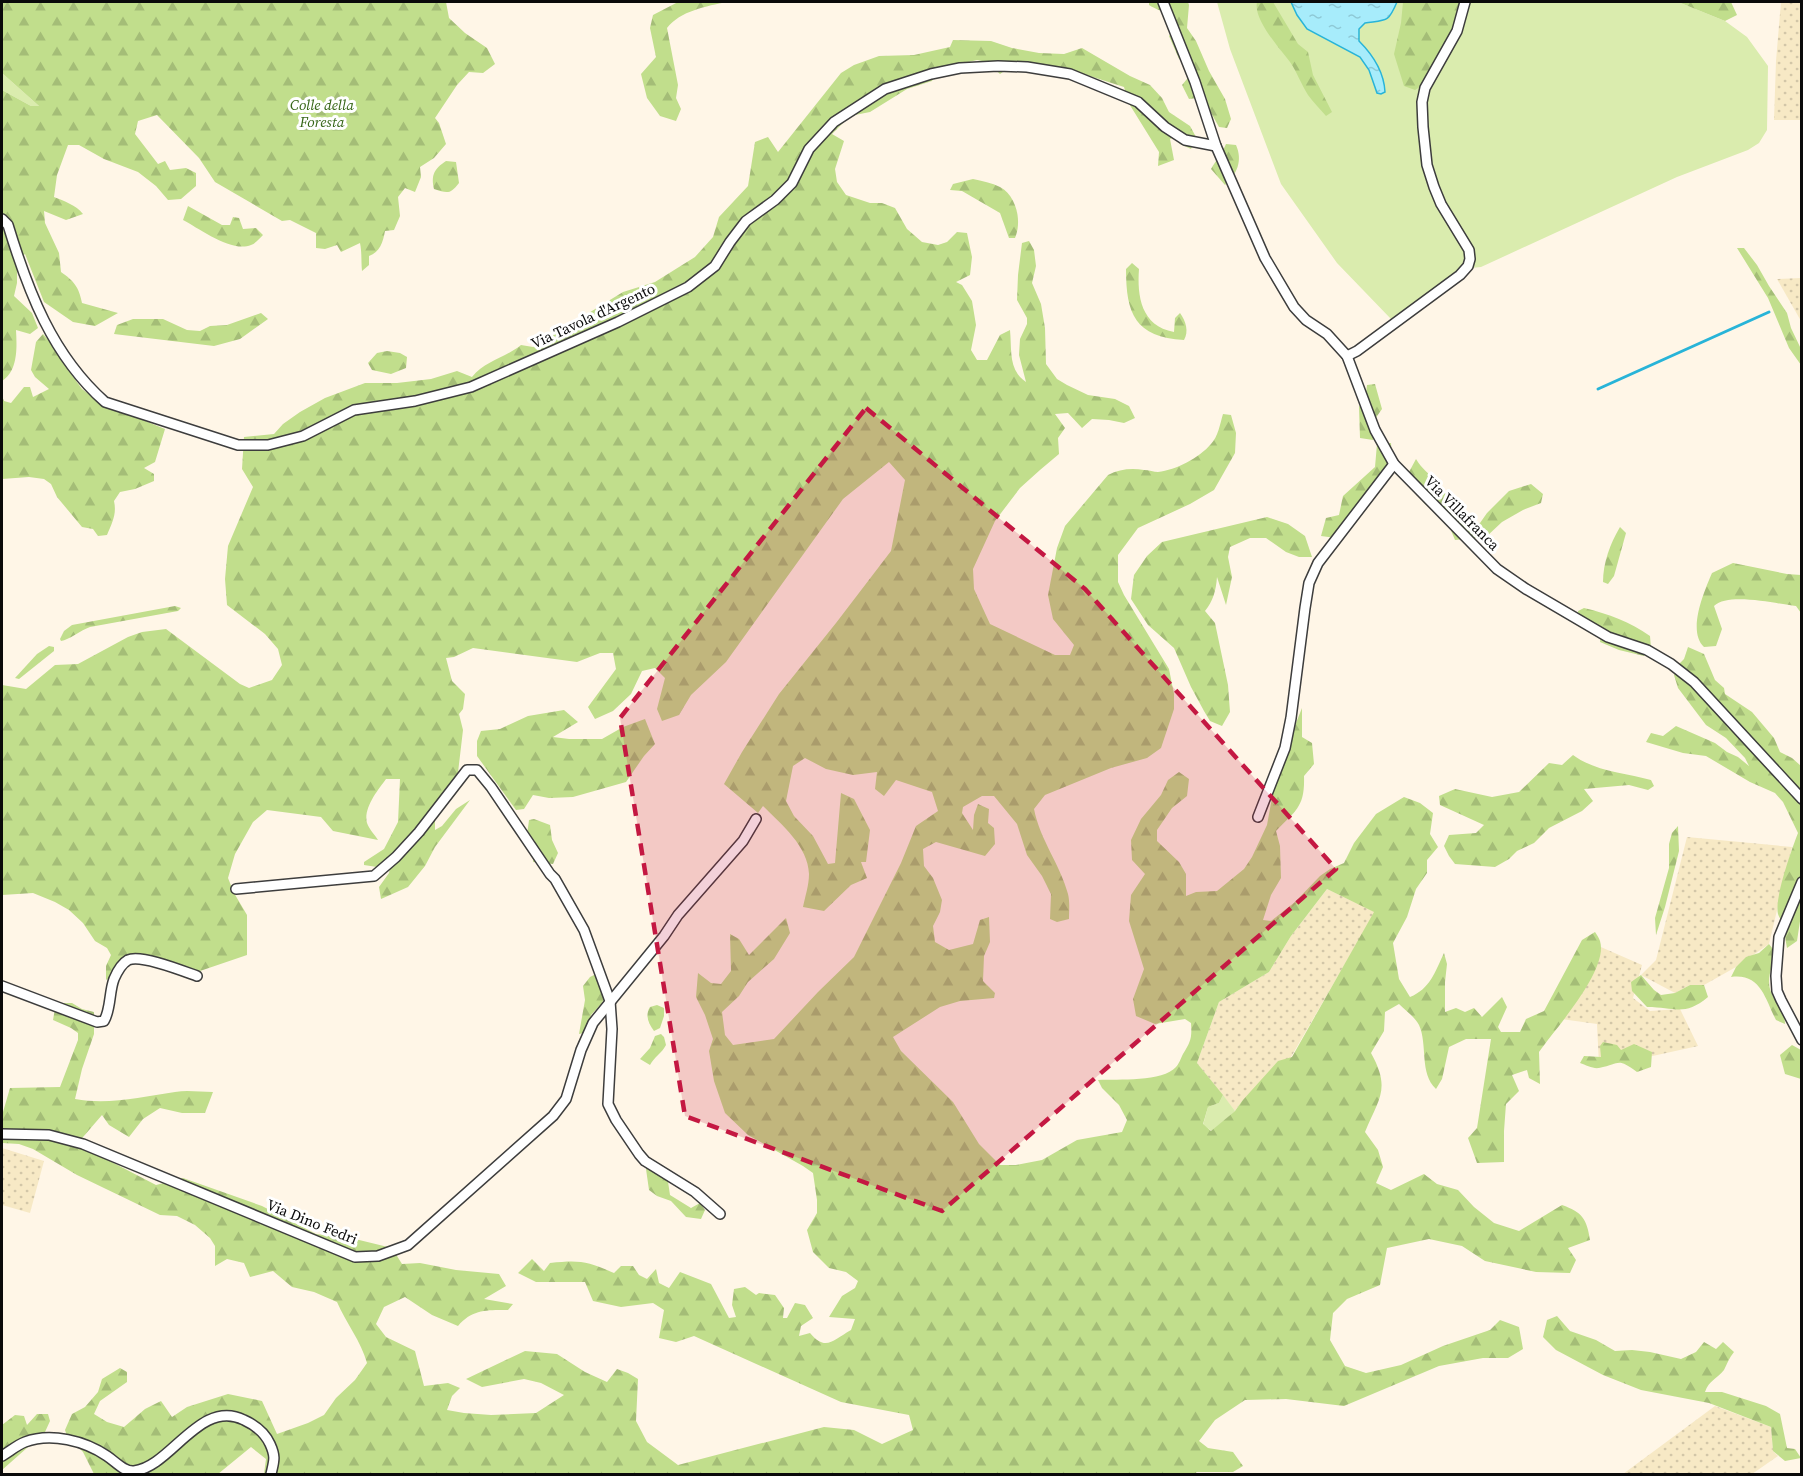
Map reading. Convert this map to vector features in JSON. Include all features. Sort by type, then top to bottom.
[{"type":"street","name":"Via Villafranca","points":[[1163,2],[1195,82],[1216,146],[1265,258],[1294,307],[1306,320],[1327,334],[1347,356],[1375,430],[1395,464],[1497,569],[1526,589],[1608,637],[1647,650],[1671,664],[1694,682],[1802,799]]},
{"type":"street","points":[[1347,356],[1460,275],[1470,260],[1469,250],[1441,204],[1427,165],[1422,102],[1425,88],[1456,30],[1465,2]]},
{"type":"street","name":"Via Tavola d'Argento","points":[[2,219],[8,225],[30,293],[51,334],[91,390],[105,402],[238,445],[268,445],[303,436],[354,410],[415,400],[471,387],[618,322],[688,287],[715,266],[747,221],[775,200],[792,183],[809,149],[834,122],[885,89],[931,74],[960,68],[998,66],[1027,67],[1070,74],[1138,102],[1165,127],[1185,140],[1216,146]]},
{"type":"street","points":[[1258,817],[1285,748],[1292,718],[1309,583],[1318,563],[1395,464]]},
{"type":"street","points":[[236,890],[374,876],[419,832],[467,770],[477,770],[555,879],[584,930],[610,1000],[612,1029],[608,1104],[616,1120],[645,1161],[695,1192],[720,1215]]},
{"type":"street","name":"Via Dino Fedri","points":[[2,1134],[49,1135],[83,1144],[355,1257],[378,1256],[408,1245],[553,1116],[566,1099],[581,1050],[593,1023],[664,936],[678,915],[742,841],[756,819]]},
{"type":"street","points":[[1802,882],[1779,936],[1776,976],[1780,1000],[1802,1040]]},
{"type":"street","points":[[2,986],[97,1022],[104,1021],[114,978],[120,967],[128,960],[136,958],[147,960],[197,976]]},
{"type":"street","points":[[2,1456],[23,1443],[57,1438],[78,1442],[99,1450],[125,1470],[134,1471],[151,1466],[184,1436],[207,1421],[222,1416],[237,1416],[249,1422],[266,1436],[275,1456],[271,1474]]},
{"type":"highlighted area","points":[[866,408],[1085,589],[1336,869],[942,1211],[685,1116],[620,718]]},
{"type":"shaded area","points":[[1781,2],[1801,2],[1801,120],[1774,120]]},
{"type":"shaded area","points":[[1802,278],[1801,321],[1777,279]]},
{"type":"shaded area","points":[[1687,837],[1792,847],[1769,944],[1736,967],[1704,985],[1690,985],[1675,993],[1641,975],[1656,960]]},
{"type":"shaded area","points":[[1327,889],[1375,912],[1291,1057],[1242,1101],[1235,1111],[1197,1063],[1219,1002],[1269,972],[1291,936]]},
{"type":"shaded area","points":[[1594,944],[1642,965],[1633,998],[1650,1011],[1680,1009],[1698,1046],[1599,1065],[1597,1024],[1554,1018]]},
{"type":"shaded area","points":[[2,1148],[44,1161],[30,1213],[2,1205]]},
{"type":"shaded area","points":[[1715,1406],[1771,1427],[1773,1451],[1778,1456],[1752,1474],[1623,1474]]},
{"type":"green space","name":"Colle della Foresta","points":[[2,2],[446,2],[449,18],[465,33],[487,48],[495,64],[483,73],[469,72],[457,85],[435,118],[446,144],[434,158],[420,167],[421,177],[415,192],[405,188],[398,197],[400,216],[394,230],[385,231],[380,246],[369,256],[369,265],[362,271],[360,243],[341,252],[337,245],[325,249],[316,248],[316,233],[290,220],[282,221],[215,182],[199,158],[157,115],[138,121],[135,134],[158,164],[165,161],[170,170],[186,168],[196,173],[196,186],[181,199],[168,200],[156,186],[138,172],[104,159],[79,145],[68,145],[57,175],[54,197],[73,206],[83,214],[66,220],[44,211],[45,223],[59,253],[61,272],[75,285],[82,303],[118,313],[95,326],[73,322],[44,302],[25,254],[17,261],[17,283],[14,296],[32,313],[38,328],[30,334],[16,330],[14,365],[2,381],[2,90],[31,106],[39,106],[2,73]]},
{"type":"green space","points":[[678,2],[727,2],[686,13],[667,28],[678,85],[676,98],[681,109],[676,121],[660,116],[647,98],[641,74],[656,57],[650,28],[653,15]]},
{"type":"green space","points":[[1149,2],[1188,2],[1187,28],[1196,41],[1225,99],[1231,119],[1227,128],[1219,127],[1210,111],[1206,97],[1189,99],[1182,85],[1192,73],[1193,64],[1187,53],[1179,59],[1169,36],[1178,24],[1167,14],[1149,5]]},
{"type":"green space","points":[[1217,2],[1678,2],[1725,21],[1747,37],[1768,66],[1767,130],[1759,143],[1748,150],[1677,177],[1481,267],[1461,269],[1391,319],[1337,263],[1281,184],[1230,49]]},
{"type":"green space","points":[[1257,2],[1273,2],[1298,44],[1308,52],[1313,75],[1332,112],[1326,116],[1308,95],[1292,66],[1263,25],[1259,17]]},
{"type":"green space","points":[[1403,2],[1464,2],[1454,32],[1426,83],[1415,90],[1404,86],[1394,54]]},
{"type":"green space","points":[[1678,2],[1731,2],[1737,15],[1725,21]]},
{"type":"green space","points":[[953,40],[991,41],[1039,53],[1064,54],[1082,48],[1150,85],[1162,98],[1169,112],[1190,126],[1196,137],[1191,149],[1180,144],[1175,136],[1170,139],[1174,160],[1158,166],[1159,152],[1128,102],[1124,87],[1065,68],[1019,63],[1000,74],[987,62],[977,60],[939,69],[932,81],[907,89],[870,112],[850,116],[832,134],[844,141],[835,169],[837,182],[846,195],[895,208],[907,229],[922,242],[938,245],[947,242],[957,232],[967,233],[972,257],[970,275],[956,282],[962,285],[972,301],[976,325],[971,350],[977,360],[987,360],[1000,335],[1010,330],[1014,366],[1016,372],[1026,382],[1019,355],[1020,339],[1027,324],[1027,318],[1017,300],[1022,243],[1029,241],[1034,250],[1036,266],[1032,283],[1041,304],[1045,328],[1046,364],[1057,379],[1067,385],[1088,395],[1115,399],[1129,406],[1135,418],[1124,423],[1092,419],[1082,428],[1068,413],[1055,414],[1065,428],[1058,438],[1059,454],[1020,488],[995,521],[973,569],[974,589],[990,624],[1055,655],[1070,655],[1074,645],[1053,619],[1048,595],[1057,548],[1065,526],[1108,475],[1130,469],[1165,471],[1180,466],[1200,454],[1215,438],[1223,414],[1231,415],[1236,433],[1235,453],[1214,490],[1138,528],[1118,555],[1118,582],[1169,669],[1174,694],[1174,709],[1161,748],[1147,758],[1111,768],[1045,795],[1034,809],[1068,894],[1069,919],[1057,922],[1050,919],[1051,894],[1027,855],[1017,824],[994,796],[982,796],[963,807],[962,813],[973,830],[974,815],[978,804],[989,809],[988,823],[994,828],[995,844],[985,856],[936,842],[923,849],[924,866],[933,878],[942,900],[940,912],[933,926],[935,942],[949,950],[973,944],[980,920],[989,917],[990,942],[984,956],[983,981],[995,993],[994,998],[960,1001],[940,1007],[893,1037],[901,1051],[953,1102],[979,1144],[1000,1165],[1016,1165],[1042,1160],[1077,1140],[1122,1132],[1127,1120],[1119,1105],[1102,1088],[1098,1080],[1140,1079],[1170,1072],[1179,1063],[1191,1032],[1191,1023],[1185,1019],[1155,1024],[1136,1016],[1133,999],[1144,969],[1129,921],[1131,895],[1145,874],[1132,860],[1131,840],[1141,819],[1161,795],[1168,780],[1179,772],[1189,779],[1187,796],[1172,808],[1157,830],[1157,841],[1179,862],[1186,874],[1186,896],[1196,892],[1217,891],[1244,869],[1267,825],[1274,787],[1302,708],[1302,737],[1312,743],[1314,764],[1304,776],[1303,795],[1298,807],[1276,831],[1280,846],[1281,878],[1271,895],[1263,920],[1271,921],[1295,902],[1320,876],[1344,863],[1354,843],[1376,814],[1404,797],[1420,803],[1433,813],[1430,834],[1438,847],[1427,860],[1427,873],[1416,889],[1407,917],[1393,943],[1399,979],[1410,997],[1427,985],[1444,953],[1447,964],[1445,1012],[1456,1008],[1465,1012],[1474,1008],[1482,1017],[1502,997],[1507,1007],[1498,1027],[1501,1032],[1520,1032],[1526,1019],[1544,1011],[1582,940],[1595,932],[1600,941],[1601,953],[1589,983],[1539,1052],[1540,1084],[1529,1078],[1527,1070],[1512,1075],[1519,1091],[1506,1104],[1504,1162],[1477,1163],[1468,1138],[1477,1128],[1491,1039],[1466,1039],[1449,1047],[1442,1079],[1436,1089],[1427,1075],[1419,1025],[1399,1004],[1385,1012],[1384,1031],[1371,1053],[1380,1076],[1381,1093],[1365,1132],[1378,1150],[1383,1167],[1376,1183],[1391,1190],[1424,1174],[1437,1184],[1458,1190],[1494,1223],[1519,1231],[1562,1205],[1574,1210],[1582,1217],[1590,1240],[1568,1248],[1576,1260],[1570,1273],[1536,1272],[1485,1261],[1462,1246],[1429,1239],[1387,1248],[1380,1285],[1347,1299],[1333,1313],[1330,1340],[1345,1366],[1366,1373],[1401,1365],[1443,1346],[1490,1330],[1500,1320],[1519,1327],[1523,1349],[1508,1358],[1483,1358],[1439,1366],[1344,1406],[1286,1399],[1245,1400],[1215,1420],[1199,1441],[1208,1448],[1233,1452],[1243,1466],[1233,1472],[1197,1472],[1194,1474],[264,1474],[266,1459],[251,1447],[218,1474],[94,1474],[83,1452],[67,1436],[65,1430],[72,1414],[85,1407],[98,1392],[102,1379],[120,1368],[127,1372],[127,1382],[100,1401],[94,1414],[107,1422],[124,1427],[145,1409],[161,1401],[172,1417],[187,1407],[228,1394],[262,1401],[277,1434],[324,1415],[367,1363],[337,1302],[314,1292],[292,1287],[273,1271],[250,1277],[244,1263],[227,1259],[215,1266],[215,1246],[210,1238],[195,1225],[177,1216],[160,1215],[77,1175],[33,1149],[19,1144],[2,1143],[2,1113],[10,1088],[60,1087],[78,1040],[78,1033],[53,1020],[56,1003],[72,1003],[94,1012],[94,1034],[75,1099],[113,1101],[180,1091],[213,1092],[205,1113],[182,1113],[160,1108],[143,1119],[129,1137],[109,1125],[102,1115],[77,1144],[156,1185],[183,1178],[262,1206],[316,1234],[351,1238],[392,1248],[402,1264],[420,1263],[456,1270],[499,1274],[506,1286],[484,1299],[513,1304],[508,1310],[475,1313],[458,1326],[432,1315],[405,1297],[384,1307],[376,1324],[386,1337],[415,1351],[424,1386],[448,1383],[460,1388],[452,1396],[447,1410],[491,1415],[536,1413],[564,1395],[541,1383],[524,1379],[482,1387],[466,1379],[525,1351],[557,1354],[585,1372],[607,1382],[617,1369],[638,1379],[636,1421],[647,1442],[678,1465],[824,1427],[854,1430],[882,1444],[913,1430],[909,1415],[841,1402],[694,1336],[676,1342],[659,1338],[664,1310],[653,1303],[621,1307],[593,1301],[585,1282],[536,1282],[518,1273],[532,1259],[544,1271],[550,1263],[560,1262],[583,1262],[614,1273],[621,1266],[633,1266],[639,1275],[647,1279],[656,1269],[659,1283],[669,1288],[680,1272],[711,1284],[729,1318],[736,1317],[732,1305],[734,1289],[745,1287],[756,1295],[759,1293],[775,1295],[784,1308],[783,1318],[787,1318],[795,1303],[805,1305],[813,1318],[801,1326],[799,1336],[810,1333],[825,1343],[851,1330],[855,1319],[829,1317],[842,1296],[855,1288],[858,1281],[846,1272],[829,1268],[813,1252],[807,1230],[817,1213],[813,1173],[748,1135],[725,1113],[714,1081],[709,1051],[713,1039],[696,997],[698,973],[711,983],[721,984],[731,971],[730,934],[739,939],[749,955],[786,918],[790,933],[774,959],[748,982],[739,996],[722,1012],[725,1035],[733,1045],[774,1039],[854,957],[901,863],[916,826],[938,811],[932,792],[896,780],[884,796],[875,789],[877,772],[853,775],[826,769],[805,758],[793,766],[786,801],[794,816],[813,836],[828,864],[835,863],[841,793],[854,799],[870,830],[866,862],[861,862],[867,878],[851,885],[824,911],[803,907],[808,887],[808,864],[799,845],[786,828],[763,806],[758,813],[724,784],[779,694],[891,551],[905,480],[889,462],[843,499],[726,662],[691,695],[679,715],[662,721],[657,709],[665,678],[655,668],[642,671],[631,694],[613,711],[595,719],[588,707],[616,669],[613,653],[600,653],[577,662],[473,648],[454,657],[446,658],[452,681],[465,694],[463,709],[459,714],[463,730],[457,781],[435,819],[435,830],[442,826],[456,809],[470,800],[435,847],[425,866],[408,887],[381,899],[379,887],[389,873],[391,861],[377,867],[364,865],[364,862],[384,849],[398,822],[400,779],[386,779],[369,805],[367,823],[378,840],[333,831],[321,817],[267,810],[253,822],[235,854],[228,878],[247,915],[247,955],[200,971],[140,956],[106,980],[106,966],[111,955],[107,948],[95,941],[83,923],[69,910],[33,893],[2,895],[2,685],[26,689],[55,665],[78,664],[128,637],[142,632],[166,629],[240,684],[249,688],[272,680],[282,665],[278,649],[265,634],[227,605],[225,579],[228,546],[253,487],[242,469],[244,437],[274,434],[283,424],[300,412],[325,398],[365,383],[397,383],[431,379],[457,371],[472,377],[483,367],[521,345],[533,347],[623,292],[655,282],[695,257],[713,237],[719,217],[748,186],[755,142],[768,137],[778,152],[841,73],[854,65],[879,56],[914,55],[950,47]],"holes":[[[1327,889],[1374,912],[1292,1057],[1278,1061],[1235,1111],[1211,1131],[1203,1124],[1208,1107],[1219,1103],[1223,1095],[1197,1063],[1219,1002],[1269,972],[1291,936]]]},
{"type":"green space","points":[[2,73],[39,106],[31,106],[2,90]]},
{"type":"green space","points":[[1226,144],[1236,145],[1239,162],[1236,172],[1225,185],[1211,169]]},
{"type":"green space","points":[[446,161],[456,162],[459,183],[448,192],[434,189],[433,184],[434,173]]},
{"type":"green space","points":[[973,179],[990,183],[1006,191],[1014,203],[1018,217],[1015,238],[1009,238],[1000,213],[962,191],[950,190],[953,184]]},
{"type":"green space","points":[[188,206],[222,225],[230,225],[233,217],[239,218],[243,229],[256,228],[263,235],[251,245],[243,247],[226,243],[183,220]]},
{"type":"green space","points":[[1737,248],[1744,248],[1787,313],[1801,349],[1801,365],[1789,348],[1768,298]]},
{"type":"green space","points":[[1132,263],[1139,269],[1140,299],[1148,317],[1163,329],[1174,332],[1175,318],[1180,313],[1186,326],[1184,340],[1154,334],[1137,320],[1131,310],[1126,285],[1126,269]]},
{"type":"green space","points":[[261,313],[268,319],[240,339],[214,346],[114,334],[117,325],[133,319],[163,319],[187,330],[200,331],[210,326],[227,325]]},
{"type":"green space","points":[[43,334],[57,350],[61,360],[82,389],[101,403],[165,429],[155,462],[144,468],[154,474],[154,481],[120,492],[114,501],[114,514],[107,535],[98,536],[93,529],[82,527],[57,497],[51,484],[44,479],[29,477],[2,479],[2,396],[4,401],[11,403],[24,387],[30,387],[33,397],[49,389],[35,377],[31,370],[36,342]]},
{"type":"green space","points":[[387,351],[400,353],[407,357],[406,368],[391,374],[372,370],[368,363],[377,353]]},
{"type":"green space","points":[[1375,384],[1382,409],[1375,419],[1373,440],[1360,438],[1359,407],[1366,394],[1367,385]]},
{"type":"green space","points":[[1391,443],[1392,461],[1336,538],[1321,536],[1326,518],[1339,515],[1343,496],[1375,467],[1377,444]]},
{"type":"green space","points":[[1416,459],[1469,522],[1480,523],[1509,491],[1531,484],[1543,494],[1541,503],[1502,522],[1486,537],[1455,540],[1447,521],[1418,496],[1409,472]]},
{"type":"green space","points":[[1267,517],[1288,524],[1305,536],[1312,557],[1299,557],[1286,552],[1266,538],[1250,538],[1230,547],[1228,557],[1232,577],[1226,605],[1217,577],[1214,596],[1205,611],[1215,623],[1228,685],[1230,712],[1222,726],[1210,721],[1191,687],[1174,648],[1148,625],[1131,599],[1134,575],[1147,556],[1162,542]]},
{"type":"green space","points":[[1620,527],[1626,533],[1614,576],[1608,584],[1603,582],[1604,568],[1610,547]]},
{"type":"green space","points":[[1733,563],[1801,575],[1801,613],[1796,606],[1765,601],[1741,599],[1721,602],[1714,606],[1722,629],[1716,646],[1704,647],[1699,640],[1697,622],[1705,590],[1712,573]]},
{"type":"green space","points":[[175,606],[181,608],[178,611],[90,627],[64,640],[60,639],[64,631],[72,625]]},
{"type":"green space","points":[[1584,608],[1619,619],[1642,631],[1650,636],[1651,648],[1644,656],[1619,650],[1600,642],[1601,634],[1578,614],[1578,611]]},
{"type":"green space","points":[[49,646],[54,647],[54,651],[19,679],[15,678],[37,654]]},
{"type":"green space","points":[[1688,647],[1704,654],[1715,680],[1724,688],[1725,694],[1752,712],[1774,738],[1780,752],[1801,766],[1802,908],[1797,941],[1787,948],[1786,926],[1779,916],[1777,907],[1784,874],[1798,833],[1783,802],[1775,793],[1750,782],[1706,756],[1683,753],[1646,742],[1651,733],[1663,736],[1676,726],[1715,743],[1749,766],[1745,758],[1726,738],[1706,725],[1678,688],[1674,675]]},
{"type":"green space","points":[[564,710],[578,722],[553,737],[602,739],[623,727],[645,719],[655,744],[626,782],[573,797],[549,798],[533,795],[524,809],[516,810],[477,756],[477,741],[481,731],[500,729],[528,716]]},
{"type":"green space","points":[[1573,755],[1590,765],[1651,780],[1654,786],[1648,790],[1629,785],[1584,789],[1593,801],[1582,811],[1549,828],[1534,843],[1517,851],[1509,859],[1495,867],[1455,864],[1444,846],[1449,835],[1476,833],[1484,825],[1440,805],[1439,796],[1455,789],[1492,797],[1519,792],[1549,763],[1562,765]]},
{"type":"green space","points":[[534,819],[550,825],[552,840],[558,853],[553,864],[533,862],[535,841],[527,835],[529,820]]},
{"type":"green space","points":[[1678,826],[1679,851],[1656,935],[1655,918],[1669,868],[1669,844],[1672,833]]},
{"type":"green space","points":[[1769,944],[1776,953],[1769,983],[1785,1024],[1776,1020],[1756,983],[1741,977],[1731,977],[1736,967],[1746,957],[1759,953]]},
{"type":"green space","points":[[594,975],[604,981],[608,993],[591,1015],[588,1032],[579,1034],[585,1000],[583,986]]},
{"type":"green space","points":[[1641,975],[1661,995],[1675,993],[1690,985],[1704,985],[1708,997],[1686,1009],[1647,1007],[1632,991],[1631,982]]},
{"type":"green space","points":[[657,1005],[664,1008],[664,1016],[660,1028],[654,1031],[647,1016],[650,1007]]},
{"type":"green space","points":[[661,1034],[666,1045],[650,1065],[640,1059],[650,1048],[655,1036]]},
{"type":"green space","points":[[1603,1042],[1617,1045],[1621,1050],[1634,1044],[1652,1052],[1651,1067],[1637,1072],[1622,1063],[1597,1068],[1580,1063],[1584,1056],[1601,1057],[1600,1046]]},
{"type":"green space","points":[[1792,1045],[1801,1050],[1801,1079],[1785,1074],[1780,1055]]},
{"type":"green space","points":[[1223,1095],[1235,1111],[1212,1131],[1203,1125],[1208,1107],[1219,1103]]},
{"type":"green space","points":[[648,1165],[667,1175],[670,1195],[691,1208],[700,1203],[705,1210],[701,1219],[686,1217],[671,1201],[649,1190],[646,1169]]},
{"type":"green space","points":[[1557,1316],[1570,1331],[1596,1340],[1615,1351],[1650,1352],[1681,1359],[1696,1352],[1704,1342],[1716,1349],[1723,1342],[1734,1352],[1724,1370],[1711,1382],[1705,1392],[1722,1392],[1766,1406],[1780,1414],[1787,1448],[1795,1449],[1801,1458],[1785,1461],[1773,1451],[1771,1427],[1709,1403],[1641,1390],[1603,1375],[1556,1350],[1543,1337],[1547,1320]]},
{"type":"green space","points":[[37,1414],[48,1414],[50,1421],[45,1432],[2,1470],[2,1425],[15,1415],[24,1416],[27,1425]]},
{"type":"water","points":[[1291,2],[1397,2],[1389,17],[1365,23],[1359,29],[1359,41],[1377,64],[1385,92],[1377,93],[1369,70],[1360,57],[1307,29]]},
{"type":"waterway","points":[[1598,389],[1769,312]]}]
